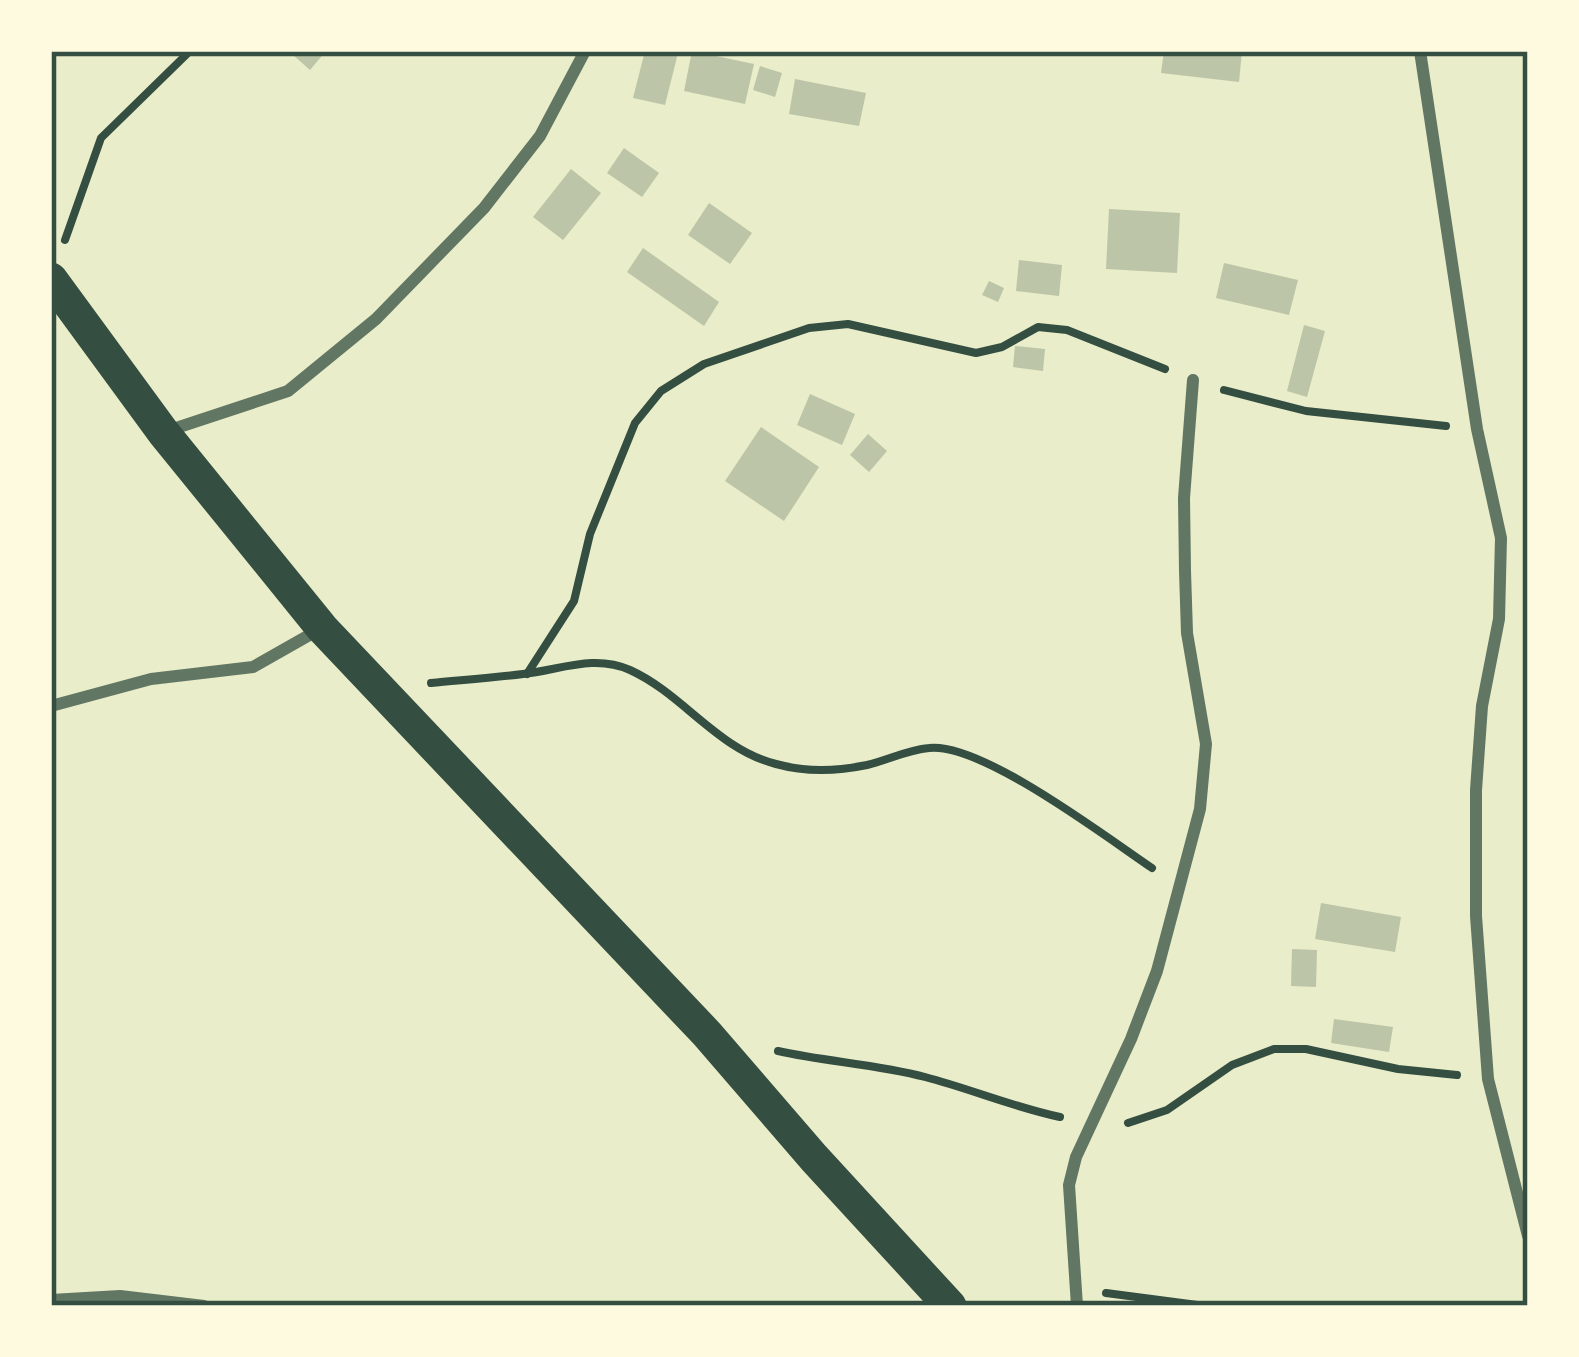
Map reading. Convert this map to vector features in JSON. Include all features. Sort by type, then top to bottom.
[{"type":"highway","points":[[54,270],[163,432],[322,628],[707,1034],[950,1306]]},
{"type":"street","points":[[163,432],[288,391],[376,319],[484,208],[540,136],[585,51]]},
{"type":"street","points":[[1420,51],[1477,429],[1502,538],[1498,619],[1482,706],[1475,916],[1488,1079],[1528,1236]]},
{"type":"street","points":[[1077,1306],[1069,1185],[1076,1157],[1156,971],[1200,809],[1206,744],[1187,633],[1185,572],[1184,497],[1193,380]]},
{"type":"street","points":[[51,706],[151,679],[253,667],[322,628]]},
{"type":"street","points":[[51,1300],[120,1296],[203,1306]]},
{"type":"path","points":[[54,270],[101,138],[190,51]]},
{"type":"path","points":[[527,674],[574,602],[590,535],[635,423],[661,391],[704,364],[809,328],[848,324],[976,353],[1002,347],[1037,327],[1067,330],[1193,380],[1306,411],[1477,429]]},
{"type":"path","points":[[378,688],[527,674],[586,661],[628,669],[664,691],[716,735],[773,764],[824,770],[867,765],[934,747],[961,752],[994,766],[1178,886]]},
{"type":"path","points":[[707,1034],[816,1060],[907,1072],[1011,1107],[1094,1123],[1144,1121],[1232,1065],[1274,1049],[1306,1049],[1398,1069],[1488,1079]]},
{"type":"path","points":[[1077,1289],[1205,1306]]},
{"type":"building","points":[[294,51],[326,51],[310,70]]},
{"type":"building","points":[[645,51],[678,53],[665,105],[633,98]]},
{"type":"building","points":[[692,51],[754,64],[745,104],[684,91]]},
{"type":"building","points":[[1164,51],[1242,51],[1239,82],[1161,73]]},
{"type":"building","points":[[760,66],[782,73],[775,97],[753,90]]},
{"type":"building","points":[[795,79],[866,93],[859,126],[789,114]]},
{"type":"building","points":[[624,148],[659,173],[642,197],[607,173]]},
{"type":"building","points":[[571,169],[601,193],[563,240],[533,217]]},
{"type":"building","points":[[709,203],[752,233],[730,264],[688,235]]},
{"type":"building","points":[[1109,209],[1180,213],[1177,273],[1106,269]]},
{"type":"building","points":[[643,248],[719,302],[704,326],[627,272]]},
{"type":"building","points":[[1019,260],[1062,265],[1059,296],[1016,291]]},
{"type":"building","points":[[1224,263],[1298,280],[1289,315],[1216,298]]},
{"type":"building","points":[[989,281],[1004,288],[998,302],[982,295]]},
{"type":"building","points":[[1304,325],[1325,331],[1307,397],[1287,391]]},
{"type":"building","points":[[1015,346],[1045,349],[1043,371],[1013,367]]},
{"type":"building","points":[[810,394],[855,414],[842,445],[797,425]]},
{"type":"building","points":[[761,427],[819,467],[784,521],[725,481]]},
{"type":"building","points":[[868,434],[887,451],[869,472],[850,455]]},
{"type":"building","points":[[1321,903],[1401,917],[1395,952],[1315,939]]},
{"type":"building","points":[[1292,949],[1317,950],[1316,987],[1291,986]]},
{"type":"building","points":[[1334,1019],[1393,1027],[1389,1052],[1331,1043]]}]
